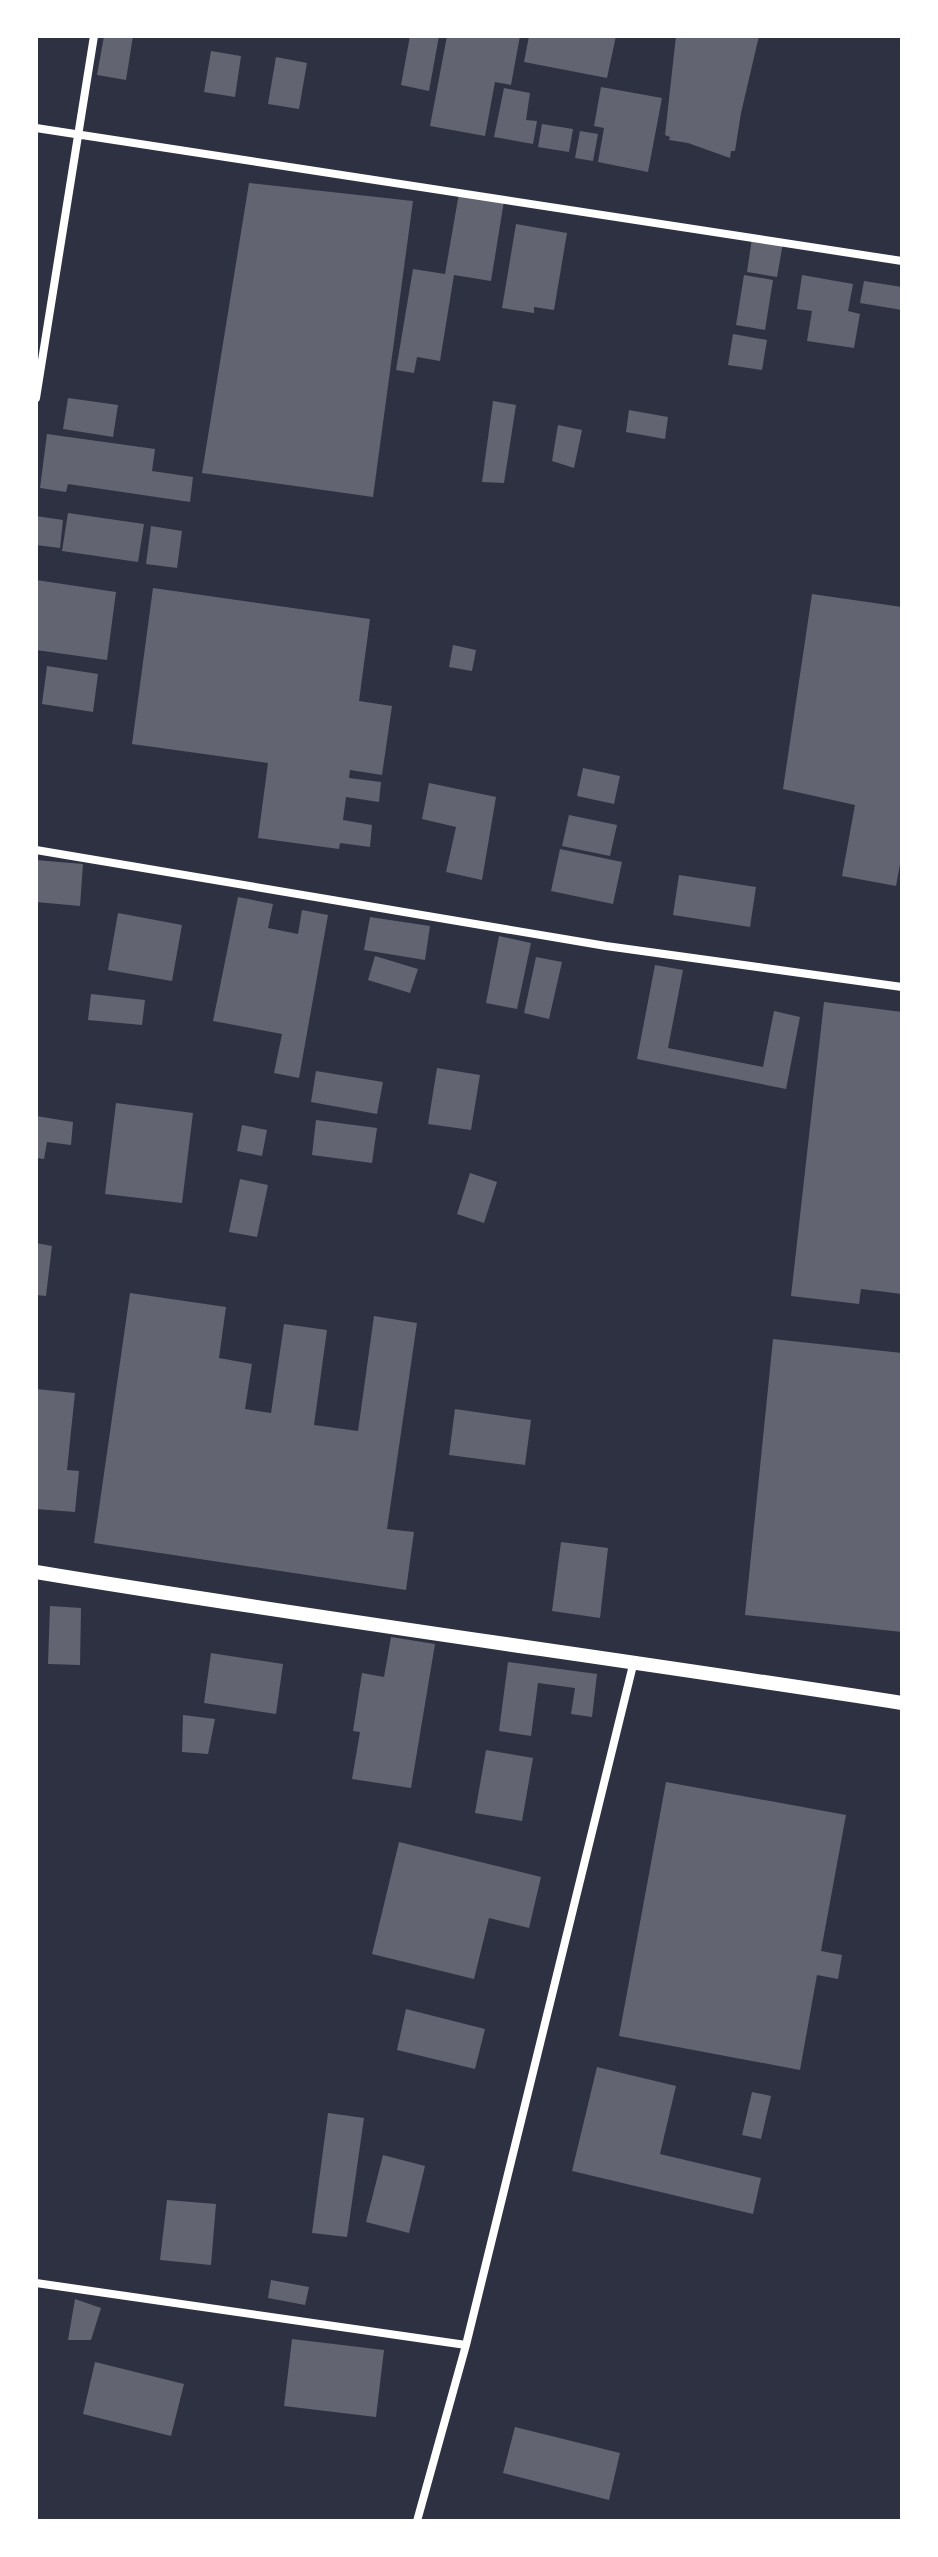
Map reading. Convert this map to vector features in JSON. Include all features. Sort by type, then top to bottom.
[{"type":"street","points":[[36,398],[94,36]]},
{"type":"street","points":[[36,128],[902,261]]},
{"type":"street","points":[[36,850],[606,946],[902,987]]},
{"type":"street","points":[[36,1572],[202,1600],[634,1661],[902,1703]]},
{"type":"street","points":[[417,2521],[466,2345],[634,1661]]},
{"type":"street","points":[[36,2283],[466,2345]]},
{"type":"building","points":[[104,36],[133,36],[126,80],[97,75]]},
{"type":"building","points":[[410,36],[439,36],[429,91],[401,85]]},
{"type":"building","points":[[447,36],[520,36],[511,85],[495,82],[485,136],[430,126]]},
{"type":"building","points":[[529,36],[616,36],[607,78],[524,62]]},
{"type":"building","points":[[676,36],[759,36],[735,151],[731,151],[730,158],[688,143],[669,140],[670,137],[665,135]]},
{"type":"building","points":[[211,51],[241,56],[235,97],[204,92]]},
{"type":"building","points":[[276,57],[307,63],[299,109],[268,104]]},
{"type":"building","points":[[601,87],[662,98],[648,172],[598,162],[604,128],[594,126]]},
{"type":"building","points":[[504,88],[530,93],[526,120],[537,121],[533,144],[494,137]]},
{"type":"building","points":[[542,124],[573,129],[569,152],[538,147]]},
{"type":"building","points":[[580,131],[598,134],[593,161],[575,158]]},
{"type":"building","points":[[249,183],[413,201],[373,497],[202,473]]},
{"type":"building","points":[[459,193],[504,201],[491,281],[454,275],[440,361],[417,357],[414,373],[396,370],[413,269],[445,274]]},
{"type":"building","points":[[516,224],[567,233],[554,310],[534,307],[534,313],[502,308]]},
{"type":"building","points":[[752,238],[783,243],[777,277],[747,272]]},
{"type":"building","points":[[744,275],[773,280],[765,330],[736,325]]},
{"type":"building","points":[[802,275],[853,284],[848,311],[860,314],[854,348],[807,341],[812,311],[797,309]]},
{"type":"building","points":[[864,281],[902,287],[902,310],[860,303]]},
{"type":"building","points":[[733,334],[767,340],[762,370],[728,365]]},
{"type":"building","points":[[68,398],[118,405],[113,437],[63,429]]},
{"type":"building","points":[[493,401],[516,405],[504,483],[482,482]]},
{"type":"building","points":[[629,410],[668,417],[665,439],[626,432]]},
{"type":"building","points":[[558,425],[582,430],[574,468],[552,461]]},
{"type":"building","points":[[47,434],[155,449],[152,471],[193,477],[190,502],[68,484],[66,492],[40,488]]},
{"type":"building","points":[[68,513],[144,524],[138,562],[62,551]]},
{"type":"building","points":[[36,516],[63,520],[60,548],[36,545]]},
{"type":"building","points":[[151,526],[182,531],[177,568],[146,564]]},
{"type":"building","points":[[36,580],[116,592],[107,660],[36,650]]},
{"type":"building","points":[[153,588],[370,619],[359,701],[392,706],[382,775],[350,770],[349,778],[381,782],[379,802],[346,797],[343,820],[372,825],[370,847],[340,843],[339,849],[258,838],[268,763],[132,744]]},
{"type":"building","points":[[812,594],[902,607],[902,853],[896,886],[842,876],[855,805],[783,789]]},
{"type":"building","points":[[453,645],[476,650],[472,671],[449,667]]},
{"type":"building","points":[[47,666],[98,674],[93,712],[42,704]]},
{"type":"building","points":[[583,768],[620,776],[614,804],[577,796]]},
{"type":"building","points":[[429,783],[496,797],[482,880],[446,872],[456,827],[422,819]]},
{"type":"building","points":[[569,815],[617,825],[610,856],[562,846]]},
{"type":"building","points":[[560,849],[622,862],[613,904],[551,891]]},
{"type":"building","points":[[36,860],[83,864],[80,906],[36,902]]},
{"type":"building","points":[[679,875],[756,887],[750,927],[673,915]]},
{"type":"building","points":[[238,897],[273,904],[268,928],[298,934],[302,910],[328,915],[299,1078],[274,1073],[282,1034],[213,1021]]},
{"type":"building","points":[[118,913],[182,925],[172,981],[108,970]]},
{"type":"building","points":[[370,917],[430,926],[425,960],[364,950]]},
{"type":"building","points":[[499,936],[531,943],[517,1009],[486,1003]]},
{"type":"building","points":[[375,956],[418,969],[410,993],[368,980]]},
{"type":"building","points":[[536,957],[562,962],[549,1019],[524,1013]]},
{"type":"building","points":[[655,965],[683,970],[668,1048],[763,1067],[774,1011],[800,1017],[786,1089],[637,1059]]},
{"type":"building","points":[[91,994],[145,1000],[142,1025],[88,1020]]},
{"type":"building","points":[[824,1002],[902,1012],[902,1294],[861,1289],[859,1304],[791,1296]]},
{"type":"building","points":[[437,1068],[480,1075],[471,1130],[428,1124]]},
{"type":"building","points":[[316,1071],[383,1082],[377,1114],[311,1102]]},
{"type":"building","points":[[116,1103],[193,1113],[182,1203],[105,1194]]},
{"type":"building","points":[[36,1116],[73,1122],[71,1145],[47,1142],[44,1159],[36,1158]]},
{"type":"building","points":[[316,1120],[377,1128],[372,1163],[312,1155]]},
{"type":"building","points":[[242,1125],[267,1130],[262,1156],[237,1151]]},
{"type":"building","points":[[470,1173],[497,1182],[484,1223],[457,1214]]},
{"type":"building","points":[[240,1179],[268,1185],[257,1237],[229,1232]]},
{"type":"building","points":[[36,1243],[52,1246],[46,1296],[36,1295]]},
{"type":"building","points":[[130,1293],[226,1307],[219,1358],[252,1364],[245,1409],[271,1413],[284,1324],[327,1330],[314,1425],[358,1431],[374,1316],[417,1323],[387,1529],[414,1532],[406,1590],[94,1543]]},
{"type":"building","points":[[773,1339],[902,1353],[902,1632],[745,1615]]},
{"type":"building","points":[[36,1389],[75,1393],[67,1470],[79,1471],[75,1512],[36,1509]]},
{"type":"building","points":[[455,1409],[531,1420],[525,1465],[449,1455]]},
{"type":"building","points":[[561,1542],[608,1548],[600,1618],[552,1611]]},
{"type":"building","points":[[50,1606],[81,1608],[80,1665],[48,1664]]},
{"type":"building","points":[[391,1637],[435,1644],[411,1788],[352,1779],[360,1732],[353,1731],[362,1673],[384,1677]]},
{"type":"building","points":[[211,1653],[283,1664],[276,1714],[204,1703]]},
{"type":"building","points":[[508,1662],[597,1674],[592,1717],[571,1714],[575,1688],[538,1683],[531,1736],[499,1731]]},
{"type":"building","points":[[183,1715],[215,1719],[208,1754],[182,1752]]},
{"type":"building","points":[[486,1750],[533,1758],[522,1821],[475,1813]]},
{"type":"building","points":[[666,1782],[846,1815],[821,1951],[842,1955],[838,1979],[817,1975],[800,2070],[619,2036]]},
{"type":"building","points":[[399,1842],[541,1877],[529,1928],[489,1918],[474,1979],[372,1954]]},
{"type":"building","points":[[406,2009],[485,2029],[475,2069],[397,2050]]},
{"type":"building","points":[[597,2067],[676,2086],[660,2154],[761,2178],[753,2214],[572,2171]]},
{"type":"building","points":[[752,2092],[771,2096],[761,2139],[742,2135]]},
{"type":"building","points":[[328,2113],[364,2118],[347,2237],[312,2233]]},
{"type":"building","points":[[383,2155],[425,2166],[409,2233],[366,2222]]},
{"type":"building","points":[[167,2200],[216,2204],[211,2265],[160,2260]]},
{"type":"building","points":[[271,2280],[309,2287],[305,2305],[268,2298]]},
{"type":"building","points":[[75,2299],[101,2308],[91,2340],[68,2340]]},
{"type":"building","points":[[292,2339],[384,2350],[376,2417],[284,2406]]},
{"type":"building","points":[[95,2362],[184,2384],[171,2436],[83,2414]]},
{"type":"building","points":[[515,2427],[620,2453],[609,2500],[503,2473]]}]
